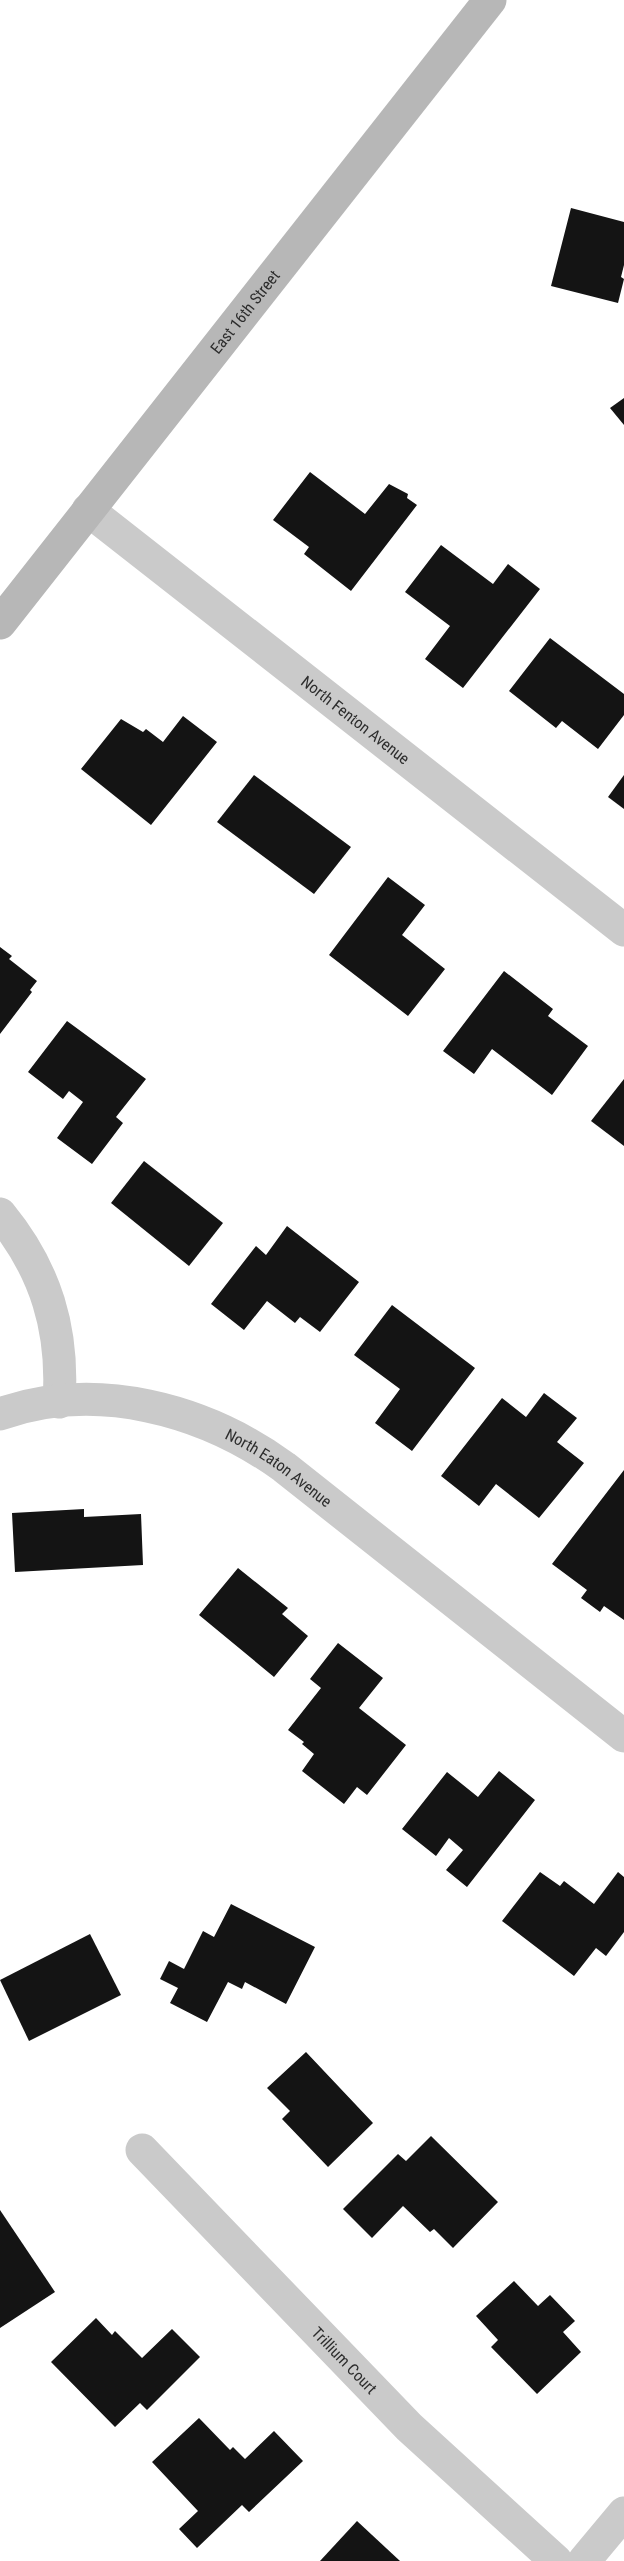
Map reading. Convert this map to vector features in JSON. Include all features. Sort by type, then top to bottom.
[{"type":"street","name":"East 16th Street","points":[[0,623],[490,0]]},
{"type":"street","name":"North Fenton Avenue","points":[[88,510],[624,930]]},
{"type":"street","points":[[0,1214],[30,1257],[52,1309],[60,1346],[59,1402]]},
{"type":"street","name":"North Eaton Avenue","points":[[0,1414],[59,1402],[95,1400],[151,1407],[204,1422],[252,1446],[293,1475],[624,1736]]},
{"type":"street","name":"Trillium Court","points":[[142,2150],[409,2427],[556,2561]]},
{"type":"street","points":[[584,2561],[624,2513]]},
{"type":"building","points":[[571,208],[624,222],[624,265],[621,277],[624,279],[618,303],[551,286]]},
{"type":"building","points":[[624,398],[624,425],[610,408]]},
{"type":"building","points":[[310,472],[365,514],[389,484],[408,494],[407,498],[417,505],[351,591],[304,554],[309,547],[273,520]]},
{"type":"building","points":[[441,545],[493,584],[508,564],[540,589],[463,688],[425,659],[450,626],[405,592]]},
{"type":"building","points":[[550,638],[624,694],[624,715],[598,749],[562,721],[556,728],[509,691]]},
{"type":"building","points":[[183,716],[217,742],[151,825],[81,769],[121,719],[143,732],[146,729],[163,742]]},
{"type":"building","points":[[254,775],[351,847],[314,894],[217,822]]},
{"type":"building","points":[[624,775],[624,809],[608,797]]},
{"type":"building","points":[[388,877],[425,905],[402,935],[445,969],[408,1016],[329,955]]},
{"type":"building","points":[[0,947],[12,956],[9,959],[37,981],[30,990],[32,992],[0,1034]]},
{"type":"building","points":[[504,971],[553,1009],[548,1016],[588,1046],[552,1095],[492,1049],[474,1074],[443,1051]]},
{"type":"building","points":[[67,1021],[146,1079],[116,1117],[123,1123],[92,1164],[57,1138],[83,1102],[69,1091],[63,1099],[28,1072]]},
{"type":"building","points":[[624,1079],[624,1146],[591,1121]]},
{"type":"building","points":[[144,1161],[223,1223],[189,1266],[111,1203]]},
{"type":"building","points":[[287,1226],[359,1282],[320,1332],[300,1317],[295,1323],[267,1301],[244,1330],[211,1304],[256,1246],[266,1255]]},
{"type":"building","points":[[392,1305],[475,1368],[412,1451],[375,1423],[400,1389],[354,1355]]},
{"type":"building","points":[[544,1393],[577,1418],[557,1442],[584,1463],[539,1518],[496,1484],[479,1506],[441,1476],[502,1398],[526,1417]]},
{"type":"building","points":[[624,1470],[624,1620],[604,1606],[600,1612],[581,1598],[587,1590],[552,1564]]},
{"type":"building","points":[[84,1509],[84,1517],[141,1514],[143,1565],[15,1572],[12,1513]]},
{"type":"building","points":[[238,1568],[288,1608],[282,1614],[308,1636],[274,1677],[199,1615]]},
{"type":"building","points":[[338,1643],[383,1678],[359,1708],[406,1745],[367,1795],[357,1787],[344,1804],[302,1771],[314,1754],[302,1744],[304,1742],[288,1730],[321,1688],[310,1679]]},
{"type":"building","points":[[499,1771],[535,1800],[467,1887],[446,1870],[463,1850],[449,1838],[436,1856],[402,1829],[447,1772],[478,1797]]},
{"type":"building","points":[[540,1872],[560,1886],[564,1881],[594,1904],[618,1872],[624,1877],[624,1932],[606,1956],[596,1948],[574,1976],[502,1921]]},
{"type":"building","points":[[231,1904],[315,1947],[286,2004],[245,1982],[242,1989],[228,1982],[207,2022],[170,2003],[178,1988],[160,1979],[169,1961],[184,1969],[203,1931],[214,1937]]},
{"type":"building","points":[[90,1934],[121,1995],[29,2041],[0,1980]]},
{"type":"building","points":[[306,2052],[373,2123],[328,2167],[282,2119],[290,2111],[267,2088]]},
{"type":"building","points":[[431,2136],[498,2202],[453,2248],[434,2229],[430,2232],[403,2206],[372,2238],[343,2209],[398,2154],[406,2161]]},
{"type":"building","points":[[0,2210],[55,2292],[0,2328]]},
{"type":"building","points":[[514,2281],[538,2306],[550,2295],[575,2321],[563,2332],[581,2352],[537,2394],[491,2347],[498,2340],[476,2316]]},
{"type":"building","points":[[96,2318],[112,2335],[115,2331],[142,2358],[172,2329],[200,2357],[147,2410],[140,2403],[115,2427],[51,2362]]},
{"type":"building","points":[[199,2418],[230,2450],[233,2447],[245,2459],[274,2431],[303,2461],[249,2512],[242,2505],[197,2548],[179,2529],[198,2511],[152,2462]]},
{"type":"building","points":[[357,2521],[400,2561],[320,2561]]}]
